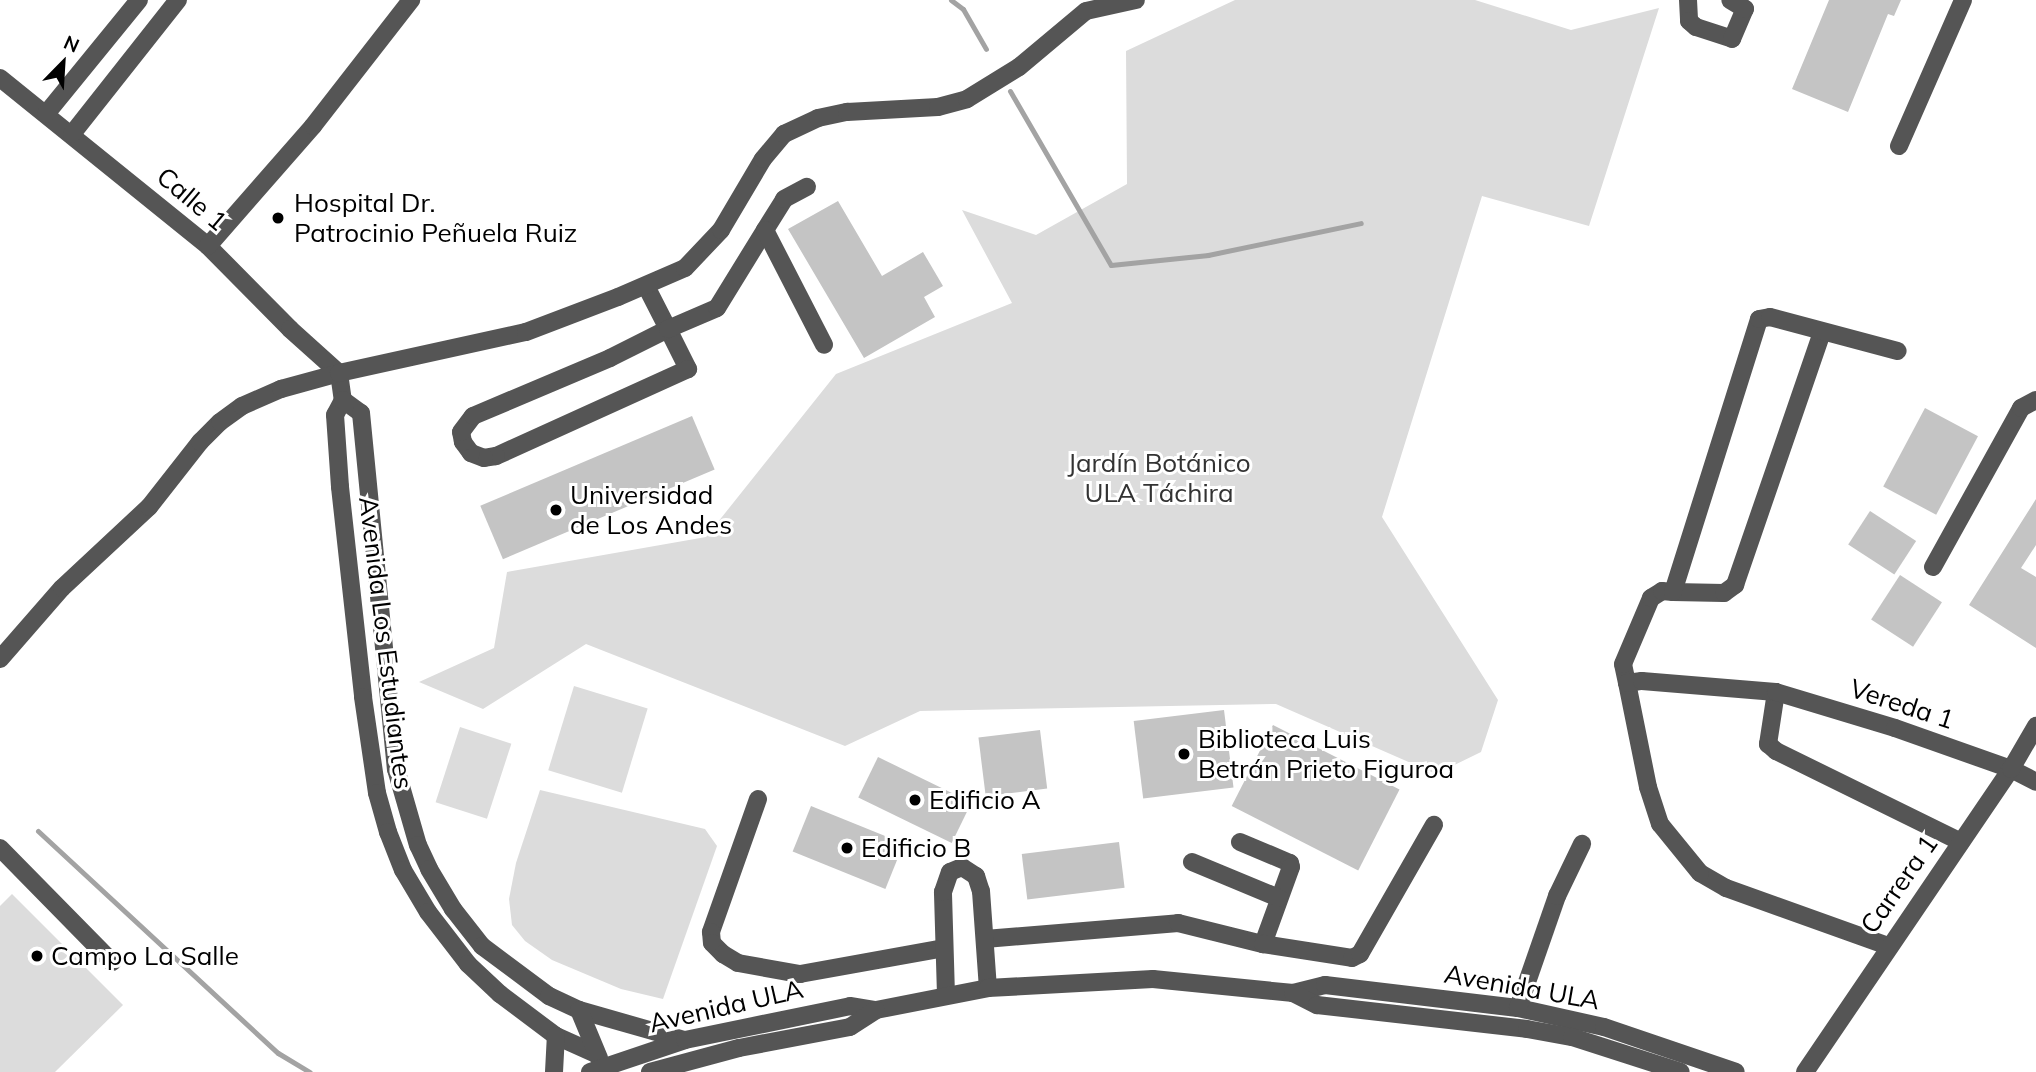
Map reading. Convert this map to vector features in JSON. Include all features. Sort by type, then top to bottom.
[{"type":"street","points":[[46,114],[139,0]]},
{"type":"street","points":[[72,134],[178,0]]},
{"type":"street","points":[[208,246],[313,126],[411,0]]},
{"type":"street","points":[[0,659],[62,587],[149,508],[200,442],[220,422],[242,406],[281,389],[339,373],[526,332],[646,286],[685,268],[703,250],[746,191],[762,159],[784,134],[818,118],[847,112],[938,107],[967,99],[1019,67],[1083,6],[1136,0]]},
{"type":"street","points":[[1688,0],[1689,21],[1696,27],[1732,39],[1745,9],[1730,0]]},
{"type":"street","points":[[1899,146],[1963,0]]},
{"type":"street","points":[[121,21],[148,40]]},
{"type":"street","name":"Calle 1","points":[[0,78],[208,246],[290,329],[339,373]]},
{"type":"street","points":[[646,286],[668,329],[688,369],[496,456],[484,458],[471,453],[463,442],[461,432],[473,416],[610,358],[668,329],[717,308],[785,199],[807,187]]},
{"type":"street","points":[[765,230],[824,345]]},
{"type":"street","points":[[1673,592],[1759,319],[1770,317],[1898,351]]},
{"type":"street","points":[[1822,332],[1735,585],[1724,593],[1662,591],[1651,598],[1623,664],[1648,787],[1660,824],[1700,873],[1726,888],[1888,946]]},
{"type":"street","name":"Avenida Los Estudiantes","points":[[339,373],[343,400],[335,415],[340,487],[363,697],[377,793],[388,832],[403,870],[428,912],[468,964],[500,995],[599,1066]]},
{"type":"street","name":"Avenida Los Estudiantes","points":[[343,400],[361,413],[396,769],[418,845],[453,909],[482,946],[549,996],[579,1010],[685,1040]]},
{"type":"street","points":[[1933,567],[2021,408],[2036,400]]},
{"type":"street","name":"Vereda 1","points":[[1626,683],[1642,681],[1776,692],[1895,728],[2011,769],[2036,782]]},
{"type":"street","points":[[1776,692],[1768,744],[1776,751],[1961,842]]},
{"type":"street","name":"Carrera 1","points":[[1805,1072],[1888,946],[2011,769],[2036,726]]},
{"type":"street","points":[[758,799],[710,932],[712,943],[723,954],[738,963],[800,974],[944,948]]},
{"type":"street","points":[[985,939],[1178,923],[1263,944],[1344,959],[1360,954],[1434,825]]},
{"type":"street","points":[[1240,842],[1290,863],[1290,871],[1263,944]]},
{"type":"street","points":[[1518,1008],[1557,896],[1582,844]]},
{"type":"street","points":[[0,848],[112,962]]},
{"type":"street","points":[[1192,862],[1279,898]]},
{"type":"street","points":[[946,995],[945,880],[950,872],[962,867],[976,876],[981,891],[988,988]]},
{"type":"street","name":"Avenida ULA","points":[[599,1066],[685,1040],[850,1006],[876,1010],[988,988],[1153,979],[1293,993],[1325,985],[1518,1008],[1604,1027],[1736,1072]]},
{"type":"street","name":"Avenida ULA","points":[[1293,993],[1317,1005],[1572,1037],[1681,1072]]},
{"type":"street","points":[[579,1010],[599,1066]]},
{"type":"street","name":"Avenida ULA","points":[[649,1072],[696,1065],[850,1027],[876,1010]]},
{"type":"street","points":[[554,1072],[556,1037]]},
{"type":"green space","name":"Jardín Botánico ULA Táchira","points":[[1235,0],[1475,0],[1571,30],[1659,8],[1589,226],[1482,196],[1382,517],[1498,700],[1481,752],[1436,774],[1276,704],[920,711],[845,746],[586,644],[483,709],[419,682],[494,648],[507,572],[706,537],[836,374],[1012,303],[962,210],[1036,235],[1127,184],[1126,51]]},
{"type":"green space","points":[[574,686],[648,709],[622,793],[548,770]]},
{"type":"green space","points":[[460,727],[511,744],[487,819],[436,802]]},
{"type":"green space","points":[[540,790],[705,829],[717,846],[663,999],[621,989],[552,960],[525,941],[512,925],[509,899],[516,863]]},
{"type":"green space","name":"Campo La Salle","points":[[12,894],[123,1005],[55,1072],[0,1072],[0,906]]},
{"type":"building","points":[[1829,0],[1901,0],[1894,16],[1888,14],[1848,112],[1792,89]]},
{"type":"building","points":[[838,201],[882,276],[923,252],[943,286],[924,297],[935,317],[864,358],[788,229]]},
{"type":"building","points":[[1925,408],[1978,436],[1936,515],[1883,487]]},
{"type":"building","points":[[692,416],[715,469],[503,559],[480,506]]},
{"type":"building","points":[[2036,499],[2036,545],[2021,568],[2036,577],[2036,648],[1969,605]]},
{"type":"building","points":[[1870,511],[1916,541],[1894,575],[1848,545]]},
{"type":"building","points":[[1900,575],[1942,602],[1913,647],[1871,619]]},
{"type":"building","name":"Biblioteca Luis Betrán Prieto Figuroa","points":[[1224,710],[1234,787],[1143,799],[1134,721]]},
{"type":"building","points":[[1273,725],[1400,789],[1358,871],[1232,806]]},
{"type":"building","points":[[1040,730],[1047,789],[986,796],[978,738]]},
{"type":"building","name":"Edificio A","points":[[878,757],[971,803],[952,843],[858,797]]},
{"type":"building","name":"Edificio B","points":[[811,806],[904,843],[885,889],[793,851]]},
{"type":"building","points":[[1119,842],[1125,888],[1027,900],[1022,854]]},
{"type":"waterway","points":[[951,0],[963,9],[986,49]]},
{"type":"waterway","points":[[1010,91],[1111,265],[1208,255],[1361,223]]},
{"type":"waterway","points":[[38,831],[278,1053],[310,1072]]},
{"type":"place","name":"Hospital Dr. Patrocinio Peñuela Ruiz","points":[[278,218]]},
{"type":"place","name":"Universidad de Los Andes","points":[[556,510]]},
{"type":"place","name":"Biblioteca Luis Betrán Prieto Figuroa","points":[[1184,754]]},
{"type":"place","name":"Edificio A","points":[[915,800]]},
{"type":"place","name":"Edificio B","points":[[847,848]]},
{"type":"place","name":"Campo La Salle","points":[[37,956]]}]
